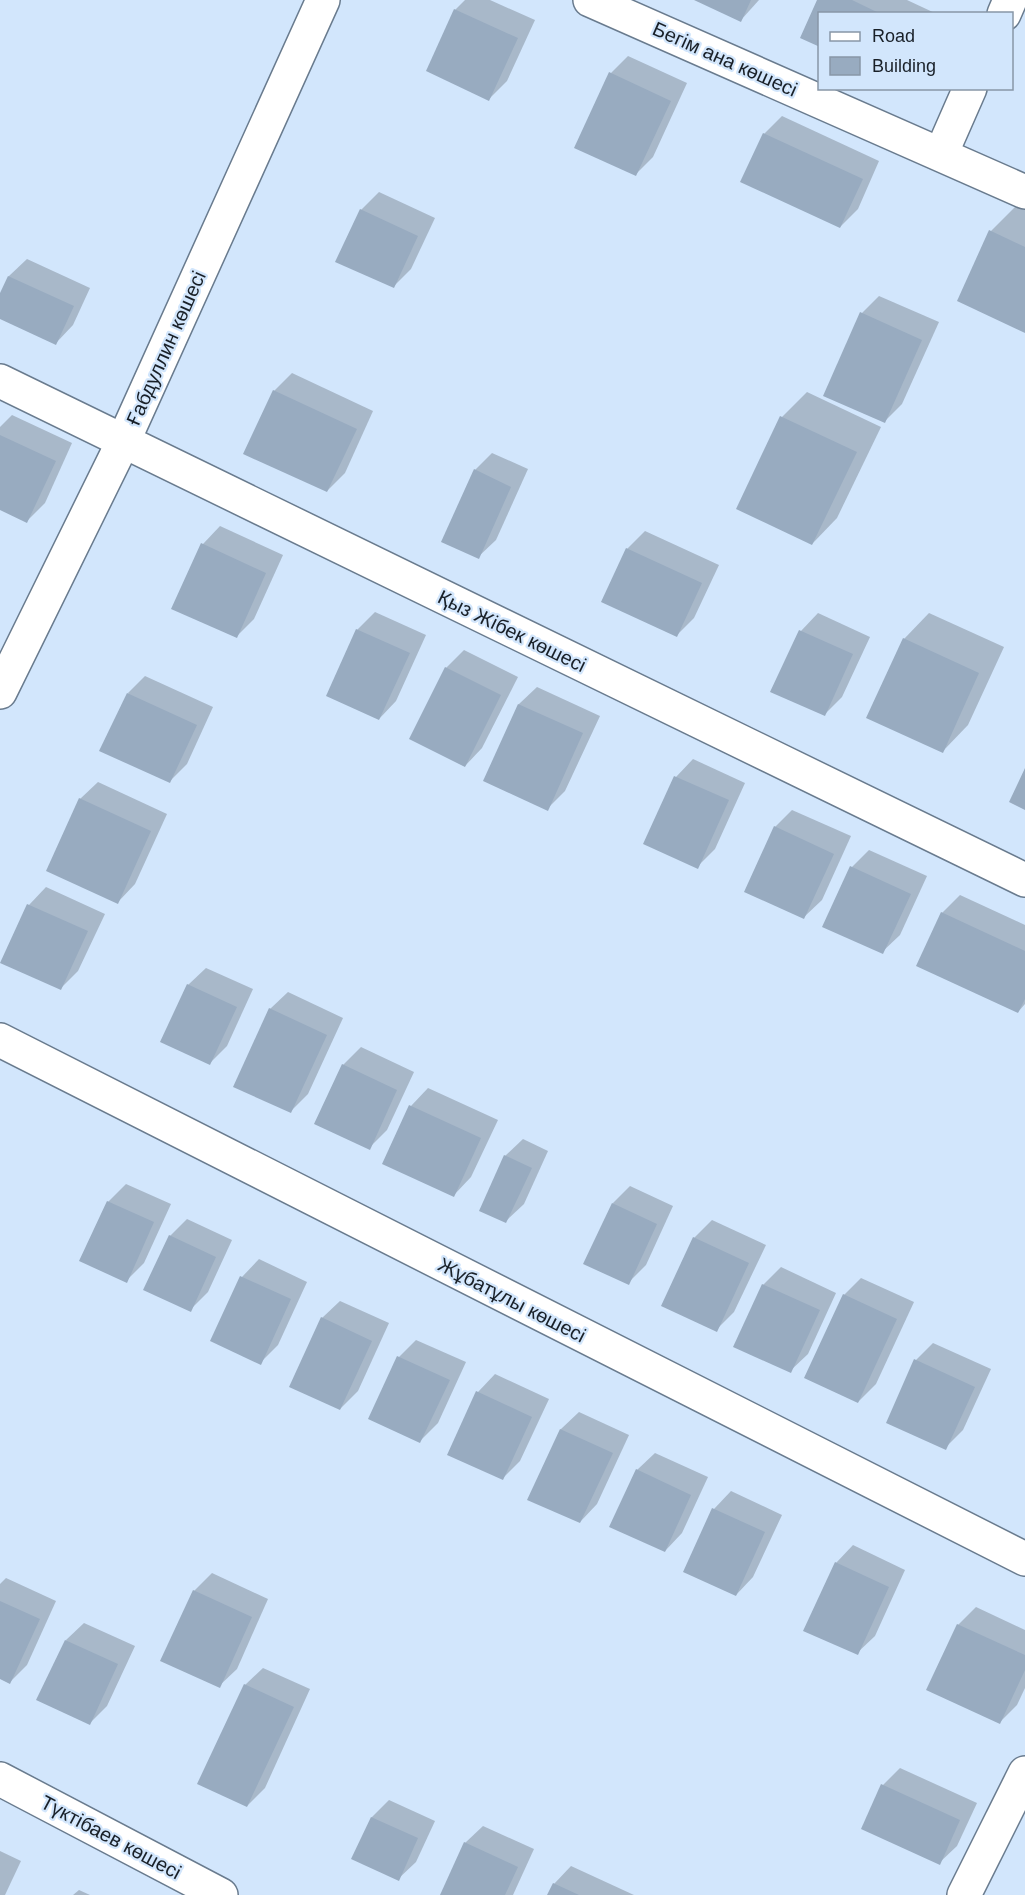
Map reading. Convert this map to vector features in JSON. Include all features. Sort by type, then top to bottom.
[{"type":"street","name":"Ғабдуллин көшесі","points":[[0,692],[123,442],[323,0]]},
{"type":"street","name":"Бегім ана көшесі","points":[[590,0],[1025,192]]},
{"type":"street","points":[[941,154],[969,90]]},
{"type":"street","name":"Қыз Жібек көшесі","points":[[0,381],[1025,880]]},
{"type":"street","name":"Жұбатұлы көшесі","points":[[0,1040],[1025,1559]]},
{"type":"street","points":[[964,1895],[1025,1773]]},
{"type":"street","name":"Түктібаев көшесі","points":[[0,1779],[221,1895]]},
{"type":"building","points":[[694,0],[751,0],[741,22]]},
{"type":"building","points":[[817,0],[852,0],[877,12],[818,12],[818,46],[800,38]]},
{"type":"building","points":[[454,9],[518,38],[489,101],[426,71]]},
{"type":"building","points":[[609,72],[671,101],[636,176],[574,148]]},
{"type":"building","points":[[763,133],[863,179],[840,228],[740,182]]},
{"type":"building","points":[[360,209],[418,236],[394,288],[335,262]]},
{"type":"building","points":[[989,230],[1025,247],[1025,333],[957,301]]},
{"type":"building","points":[[8,276],[74,306],[56,345],[0,319],[0,293]]},
{"type":"building","points":[[860,312],[922,340],[885,423],[823,396]]},
{"type":"building","points":[[273,390],[357,429],[327,492],[243,454]]},
{"type":"building","points":[[780,416],[857,452],[812,545],[736,509]]},
{"type":"building","points":[[0,435],[56,461],[27,523],[0,510]]},
{"type":"building","points":[[474,469],[511,487],[479,559],[441,542]]},
{"type":"building","points":[[201,543],[266,573],[237,638],[171,609]]},
{"type":"building","points":[[626,548],[702,583],[677,637],[601,602]]},
{"type":"building","points":[[356,629],[410,653],[379,720],[326,696]]},
{"type":"building","points":[[799,630],[853,654],[825,716],[770,692]]},
{"type":"building","points":[[903,638],[979,673],[943,753],[866,718]]},
{"type":"building","points":[[445,667],[501,695],[465,767],[409,739]]},
{"type":"building","points":[[127,693],[197,725],[170,783],[99,751]]},
{"type":"building","points":[[518,704],[583,733],[548,811],[483,781]]},
{"type":"building","points":[[1025,768],[1025,810],[1009,802]]},
{"type":"building","points":[[674,776],[729,800],[698,869],[643,844]]},
{"type":"building","points":[[79,798],[151,831],[118,904],[46,871]]},
{"type":"building","points":[[774,826],[834,854],[804,919],[744,892]]},
{"type":"building","points":[[850,866],[911,894],[883,954],[822,927]]},
{"type":"building","points":[[27,904],[88,931],[61,990],[0,963]]},
{"type":"building","points":[[941,912],[1025,951],[1025,999],[1018,1013],[916,966]]},
{"type":"building","points":[[187,984],[237,1007],[210,1065],[160,1042]]},
{"type":"building","points":[[269,1008],[327,1035],[291,1113],[233,1087]]},
{"type":"building","points":[[342,1064],[397,1090],[370,1150],[314,1124]]},
{"type":"building","points":[[409,1105],[481,1138],[454,1197],[382,1164]]},
{"type":"building","points":[[504,1155],[532,1168],[506,1223],[479,1211]]},
{"type":"building","points":[[107,1201],[154,1222],[127,1283],[79,1261]]},
{"type":"building","points":[[612,1203],[657,1224],[629,1285],[583,1264]]},
{"type":"building","points":[[169,1235],[216,1257],[191,1312],[143,1290]]},
{"type":"building","points":[[693,1237],[749,1263],[717,1332],[661,1306]]},
{"type":"building","points":[[240,1276],[291,1299],[261,1365],[210,1341]]},
{"type":"building","points":[[762,1284],[820,1310],[791,1373],[733,1347]]},
{"type":"building","points":[[843,1294],[897,1319],[858,1403],[804,1378]]},
{"type":"building","points":[[321,1317],[372,1341],[340,1410],[289,1387]]},
{"type":"building","points":[[397,1356],[450,1380],[420,1443],[368,1419]]},
{"type":"building","points":[[914,1359],[975,1387],[946,1450],[886,1423]]},
{"type":"building","points":[[476,1391],[532,1417],[503,1480],[447,1455]]},
{"type":"building","points":[[560,1429],[613,1453],[580,1523],[527,1500]]},
{"type":"building","points":[[636,1469],[691,1495],[665,1552],[609,1527]]},
{"type":"building","points":[[712,1508],[765,1532],[736,1596],[683,1572]]},
{"type":"building","points":[[835,1562],[889,1587],[858,1655],[803,1631]]},
{"type":"building","points":[[193,1590],[252,1617],[220,1688],[160,1661]]},
{"type":"building","points":[[0,1601],[40,1619],[10,1684],[0,1679]]},
{"type":"building","points":[[957,1624],[1025,1655],[1025,1670],[1000,1724],[926,1690]]},
{"type":"building","points":[[65,1640],[118,1664],[90,1725],[36,1700]]},
{"type":"building","points":[[244,1684],[294,1707],[247,1807],[197,1784]]},
{"type":"building","points":[[881,1784],[960,1820],[940,1865],[861,1829]]},
{"type":"building","points":[[371,1817],[418,1838],[399,1881],[351,1859]]},
{"type":"building","points":[[464,1842],[518,1867],[505,1895],[440,1895]]},
{"type":"building","points":[[553,1883],[579,1895],[547,1895]]}]
